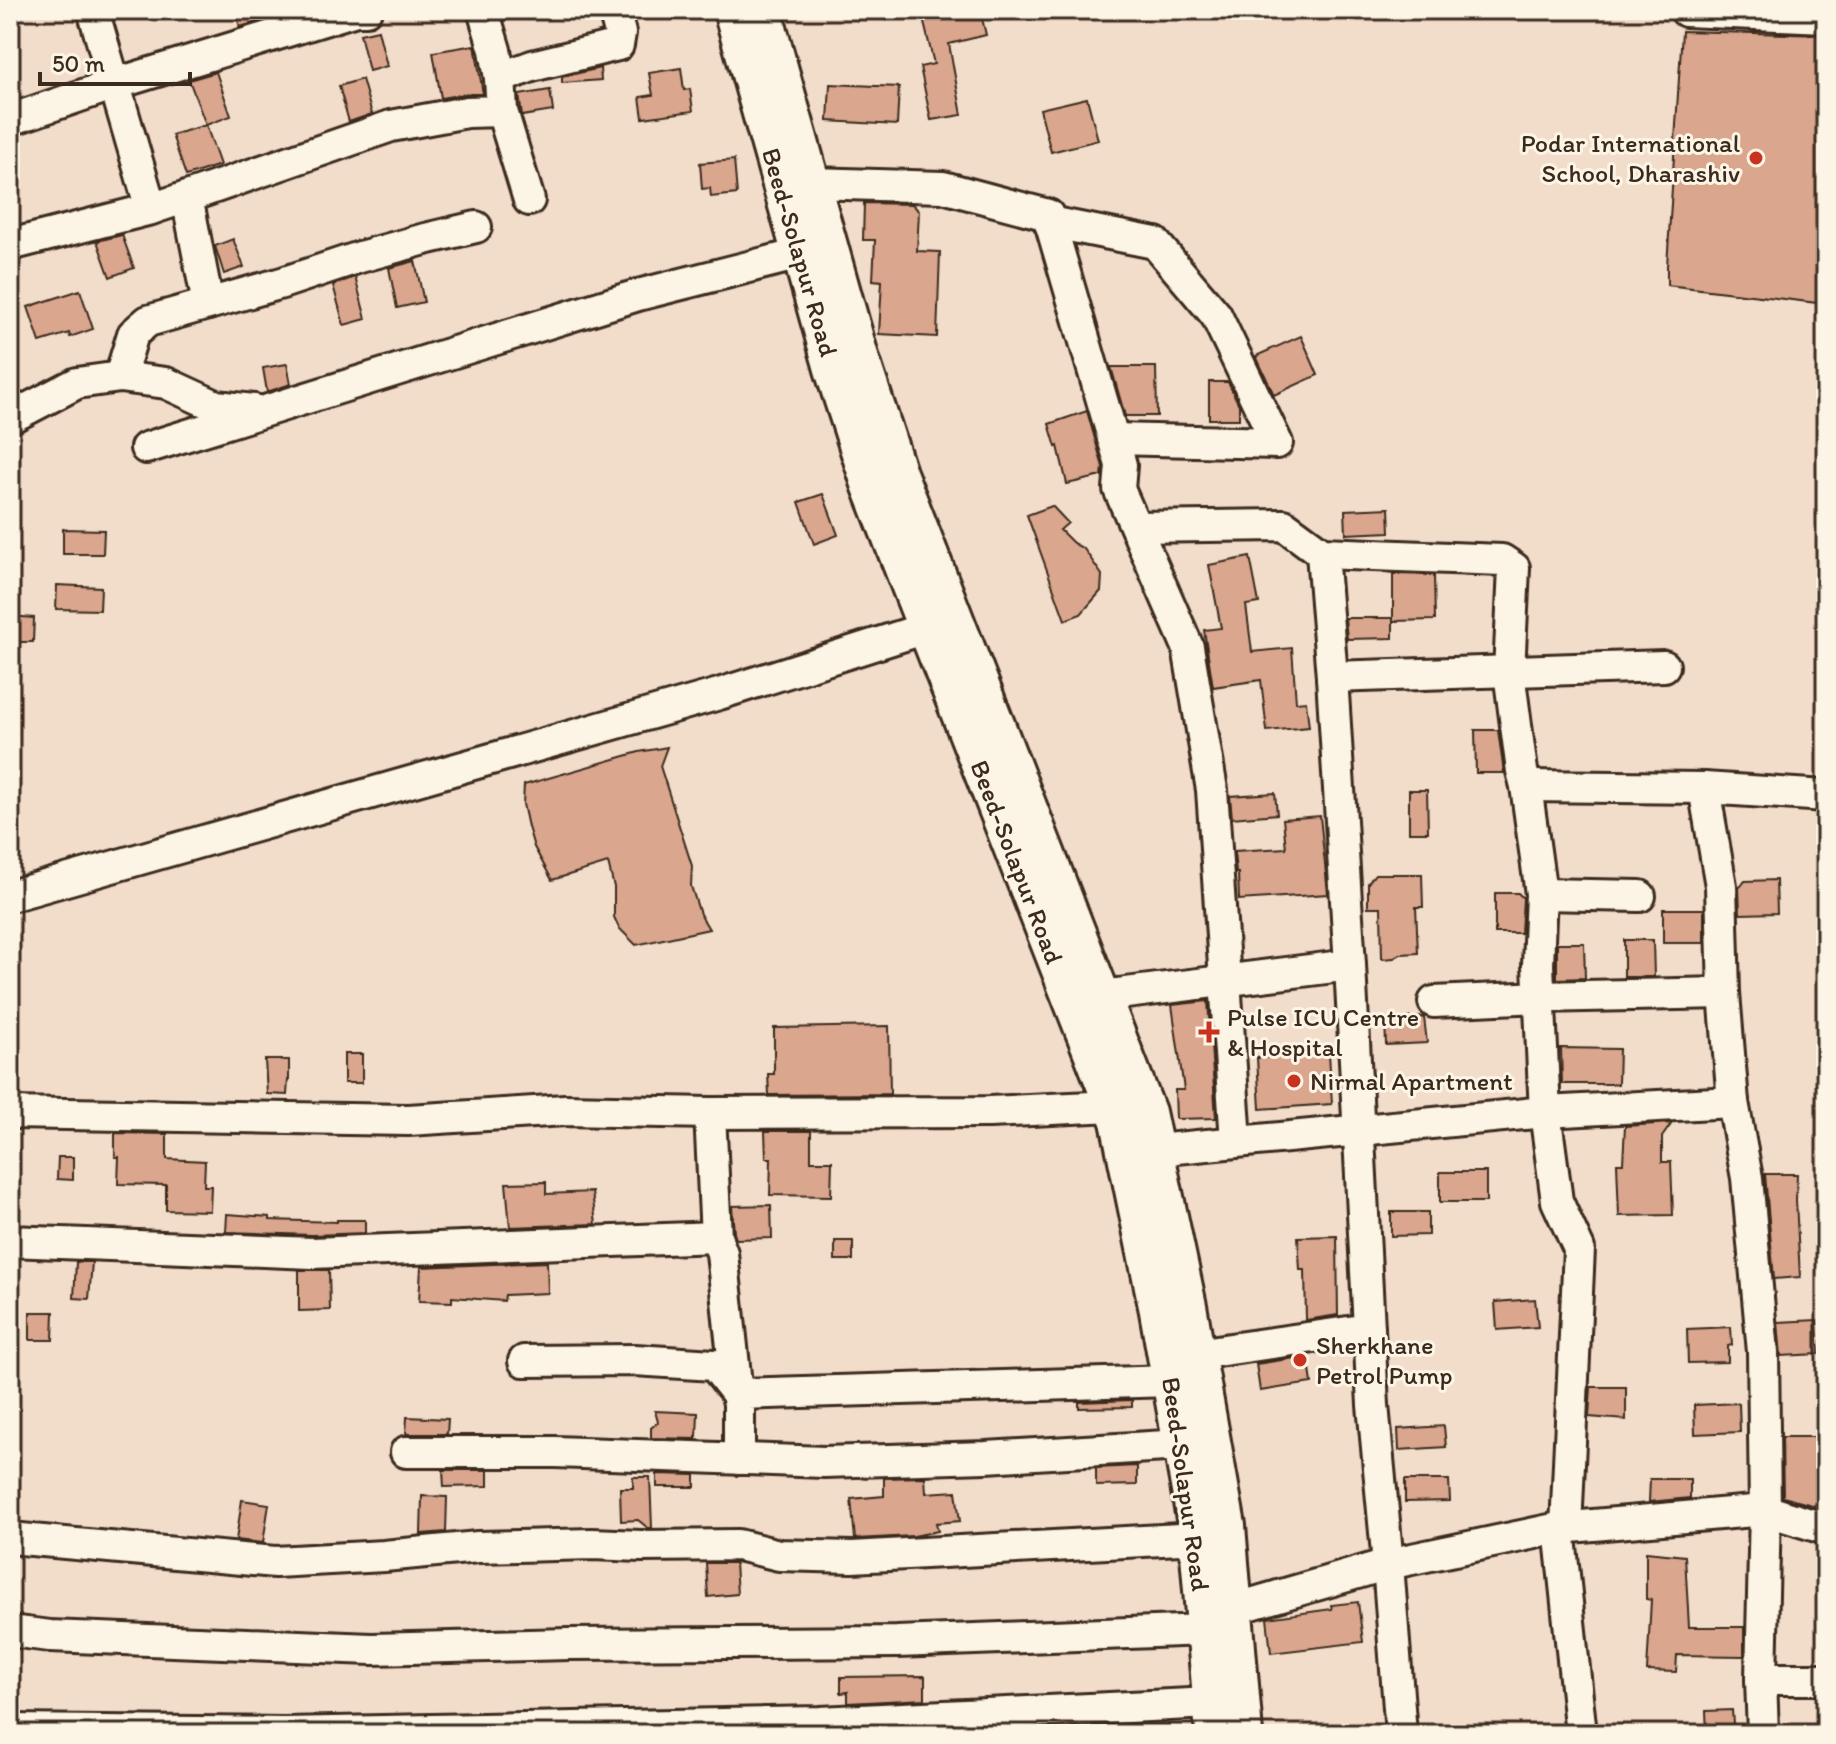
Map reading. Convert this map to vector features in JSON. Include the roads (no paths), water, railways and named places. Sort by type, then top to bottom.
[{"type":"main road","name":"Beed-Solapur Road","points":[[732,10],[833,369],[865,469],[1119,1121],[1171,1381],[1198,1538],[1212,1718]]},
{"type":"main road","name":"Beed-Solapur Road","points":[[763,10],[861,360],[898,473],[1147,1112],[1227,1526],[1244,1734]]},
{"type":"street","points":[[93,10],[151,209]]},
{"type":"street","points":[[10,120],[115,84],[356,10],[366,10]]},
{"type":"street","points":[[483,10],[495,50],[502,111],[529,200]]},
{"type":"street","points":[[500,78],[532,66],[618,45],[620,33],[614,10]]},
{"type":"street","points":[[1686,11],[1826,17]]},
{"type":"street","points":[[10,245],[151,209],[391,126],[467,112],[502,111]]},
{"type":"street","points":[[812,183],[943,187],[1048,215],[1121,465],[1119,489],[1188,647],[1212,790],[1236,1141]]},
{"type":"street","points":[[187,197],[208,304]]},
{"type":"street","points":[[1049,222],[1155,243],[1216,315],[1277,443],[1113,439]]},
{"type":"street","points":[[120,377],[133,334],[148,321],[425,239],[476,227]]},
{"type":"street","points":[[146,448],[638,295],[800,254]]},
{"type":"street","points":[[10,418],[77,383],[120,377],[166,383],[216,406],[264,411]]},
{"type":"street","points":[[1136,527],[1284,525],[1322,553],[1502,560],[1514,568],[1509,672],[1541,894],[1538,965],[1545,1112],[1557,1201],[1579,1249],[1562,1528],[1581,1734]]},
{"type":"street","points":[[1322,553],[1350,965],[1373,1405],[1401,1734]]},
{"type":"street","points":[[10,896],[704,698],[926,628]]},
{"type":"street","points":[[1332,677],[1664,666]]},
{"type":"street","points":[[1526,786],[1704,788],[1826,796]]},
{"type":"street","points":[[1704,788],[1721,886],[1724,993],[1733,1102],[1747,1178],[1763,1352],[1763,1734]]},
{"type":"street","points":[[1541,894],[1640,896]]},
{"type":"street","points":[[1102,996],[1350,965]]},
{"type":"street","points":[[1434,1002],[1724,993]]},
{"type":"street","points":[[1156,1150],[1545,1112],[1733,1102]]},
{"type":"street","points":[[10,1113],[408,1120],[565,1110],[989,1112],[1113,1106]]},
{"type":"street","points":[[710,1113],[716,1237],[722,1253],[739,1404],[739,1459]]},
{"type":"street","points":[[10,1241],[312,1253],[716,1237]]},
{"type":"street","points":[[1196,1354],[1369,1329]]},
{"type":"street","points":[[524,1361],[635,1360],[714,1365],[737,1394]]},
{"type":"street","points":[[737,1394],[1171,1381]]},
{"type":"street","points":[[406,1452],[555,1452],[824,1462],[986,1457],[1182,1445]]},
{"type":"street","points":[[1234,1609],[1388,1564],[1562,1528],[1765,1510],[1826,1529]]},
{"type":"street","points":[[10,1538],[275,1562],[478,1547],[592,1544],[738,1545],[779,1555],[852,1557],[1198,1538]]},
{"type":"street","points":[[10,1631],[50,1636],[372,1649],[897,1642],[1205,1630]]},
{"type":"street","points":[[1761,1679],[1826,1679]]},
{"type":"street","points":[[10,1730],[284,1733],[1212,1718]]},
{"type":"place","name":"Podar International School, Dharashiv","points":[[1756,158]]},
{"type":"place","name":"Pulse ICU Centre & Hospital","points":[[1209,1032]]},
{"type":"place","name":"Nirmal Apartment","points":[[1294,1081]]},
{"type":"place","name":"Sherkhane Petrol Pump","points":[[1300,1360]]}]
